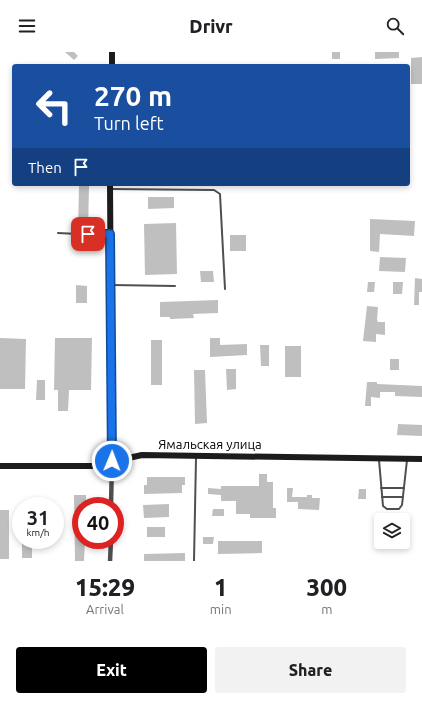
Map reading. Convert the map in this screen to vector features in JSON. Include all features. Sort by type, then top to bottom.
[{"type":"street","points":[[112,52],[112,64]]},
{"type":"street","points":[[110,187],[111,497]]},
{"type":"street","name":"Ямальская улица","points":[[0,466],[85,466],[135,455],[422,459]]},
{"type":"street","points":[[110,561],[111,549]]},
{"type":"lane","points":[[110,187],[214,190],[220,194],[225,289]]},
{"type":"lane","points":[[58,233],[78,234]]},
{"type":"lane","points":[[88,234],[110,234]]},
{"type":"lane","points":[[111,285],[176,286]]},
{"type":"lane","points":[[194,561],[196,455]]},
{"type":"lane","points":[[378,458],[383,506],[387,509],[399,508],[402,505],[408,459]]},
{"type":"lane","points":[[381,488],[404,488]]},
{"type":"lane","points":[[382,497],[403,497]]},
{"type":"building","points":[[65,52],[74,52],[78,56],[74,60]]},
{"type":"building","points":[[332,52],[340,52],[340,59],[332,59]]},
{"type":"building","points":[[375,52],[399,52],[399,58],[375,59]]},
{"type":"building","points":[[422,57],[422,84],[411,84],[411,58]]},
{"type":"building","points":[[79,186],[89,186],[88,232],[86,234],[88,236],[88,247],[78,247],[78,236],[80,234],[78,232]]},
{"type":"building","points":[[148,197],[174,197],[174,208],[148,209]]},
{"type":"building","points":[[370,219],[415,221],[414,236],[380,234],[379,252],[370,251]]},
{"type":"building","points":[[176,223],[177,274],[145,275],[144,224]]},
{"type":"building","points":[[230,235],[246,235],[246,251],[230,251]]},
{"type":"building","points":[[380,257],[406,258],[405,272],[379,271]]},
{"type":"building","points":[[200,271],[213,271],[214,282],[201,282]]},
{"type":"building","points":[[415,278],[422,279],[422,292],[419,292],[419,305],[414,305]]},
{"type":"building","points":[[368,282],[375,282],[374,292],[367,292]]},
{"type":"building","points":[[393,282],[403,282],[402,294],[393,294]]},
{"type":"building","points":[[76,285],[87,286],[87,303],[76,303]]},
{"type":"building","points":[[218,300],[218,313],[193,314],[194,318],[170,319],[170,317],[160,317],[160,302]]},
{"type":"building","points":[[367,306],[378,307],[377,320],[378,322],[385,322],[385,335],[376,334],[376,342],[363,341]]},
{"type":"building","points":[[0,338],[26,339],[25,389],[0,389]]},
{"type":"building","points":[[55,338],[92,338],[91,390],[69,390],[68,411],[58,411],[58,390],[54,390]]},
{"type":"building","points":[[210,338],[220,338],[220,345],[247,344],[247,355],[210,357]]},
{"type":"building","points":[[151,340],[162,340],[162,385],[151,385]]},
{"type":"building","points":[[260,345],[269,345],[269,366],[261,366]]},
{"type":"building","points":[[285,346],[301,346],[301,377],[285,377]]},
{"type":"building","points":[[390,359],[399,359],[399,370],[390,370]]},
{"type":"building","points":[[226,369],[236,369],[236,389],[227,390]]},
{"type":"building","points":[[194,370],[205,370],[207,423],[195,424]]},
{"type":"building","points":[[37,380],[45,380],[45,400],[36,400]]},
{"type":"building","points":[[367,382],[377,382],[377,384],[422,386],[422,397],[395,396],[395,392],[380,392],[380,398],[371,397],[371,406],[365,406]]},
{"type":"building","points":[[398,424],[422,425],[422,436],[397,435]]},
{"type":"building","points":[[259,474],[267,474],[267,482],[273,482],[273,508],[276,508],[276,518],[250,518],[250,514],[236,514],[236,501],[221,501],[221,495],[208,494],[208,488],[221,489],[221,486],[259,486]]},
{"type":"building","points":[[147,477],[185,477],[185,485],[182,485],[182,493],[144,494],[144,485],[147,485]]},
{"type":"building","points":[[287,488],[293,488],[292,497],[307,497],[307,495],[312,495],[312,498],[320,498],[319,510],[298,509],[298,502],[287,502]]},
{"type":"building","points":[[359,489],[366,489],[366,499],[358,499]]},
{"type":"building","points":[[74,495],[86,495],[86,497],[74,497]]},
{"type":"building","points":[[169,504],[169,517],[144,518],[143,505]]},
{"type":"building","points":[[213,509],[224,509],[224,516],[212,516]]},
{"type":"building","points":[[0,510],[9,510],[9,559],[0,559]]},
{"type":"building","points":[[147,527],[165,527],[165,537],[147,537]]},
{"type":"building","points":[[203,537],[214,537],[213,544],[203,544]]},
{"type":"building","points":[[218,541],[262,541],[262,553],[218,554]]},
{"type":"building","points":[[22,549],[32,549],[32,558],[22,558]]},
{"type":"building","points":[[75,549],[85,549],[84,561],[75,561]]},
{"type":"building","points":[[185,553],[185,561],[144,561],[144,554]]},
{"type":"route","points":[[88,234],[110,234],[112,461]]}]
